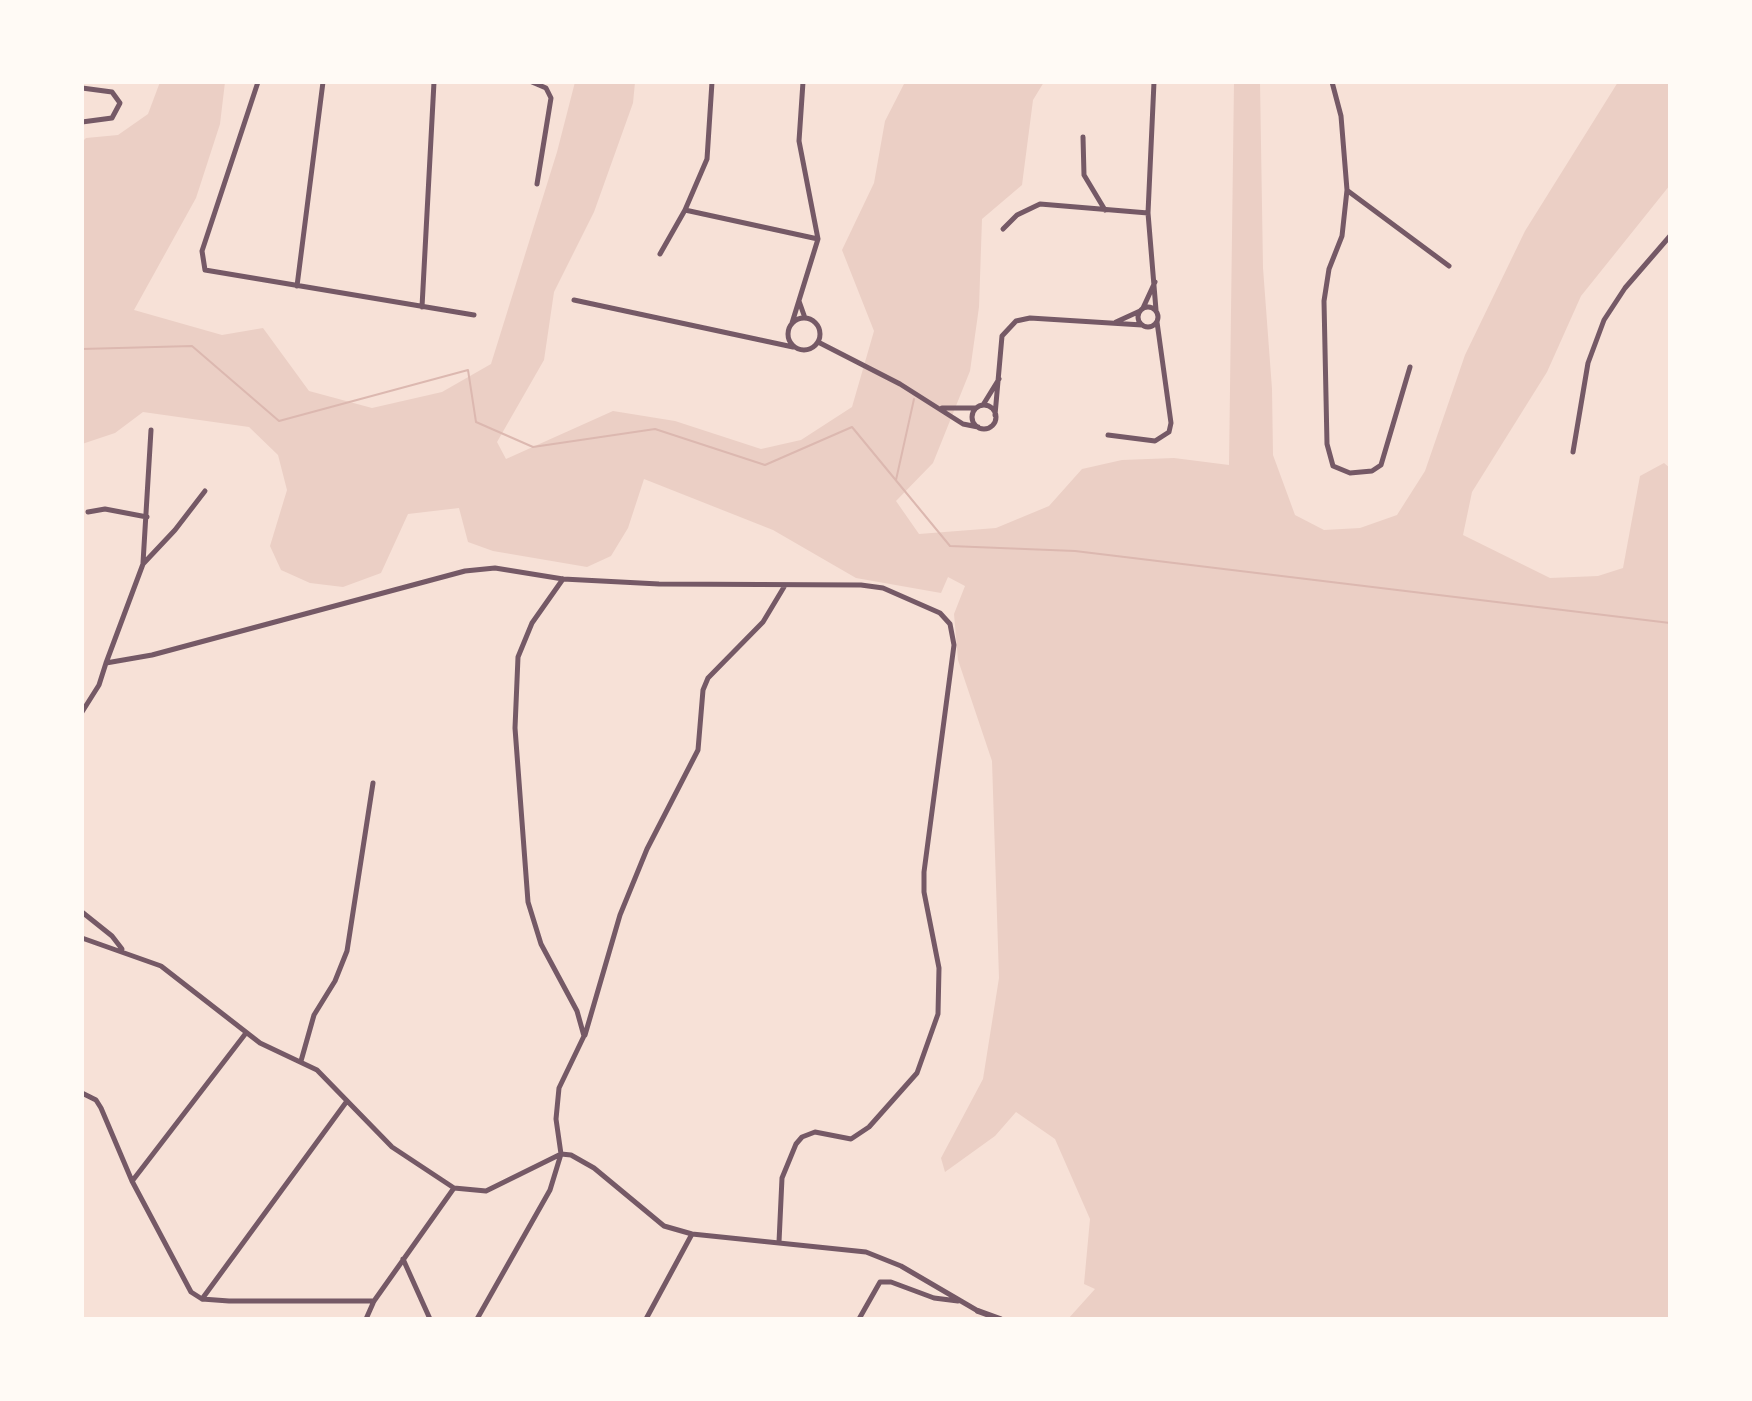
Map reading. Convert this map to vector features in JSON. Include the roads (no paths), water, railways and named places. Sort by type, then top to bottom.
[{"type":"street","points":[[82,122],[112,118],[120,103],[113,82]]},
{"type":"street","points":[[258,82],[202,251],[202,265],[210,273],[474,315]]},
{"type":"street","points":[[297,286],[323,82]]},
{"type":"street","points":[[422,307],[434,82]]},
{"type":"street","points":[[532,82],[546,88],[551,98],[537,184]]},
{"type":"street","points":[[660,254],[685,210],[707,159],[712,82]]},
{"type":"street","points":[[775,345],[792,323],[818,239],[799,141],[803,82]]},
{"type":"street","points":[[1108,435],[1155,441],[1169,432],[1171,423],[1157,322],[1148,213],[1154,82]]},
{"type":"street","points":[[1332,82],[1341,116],[1347,190],[1342,236],[1329,269],[1324,301],[1327,444],[1329,459],[1339,471],[1368,472],[1381,465],[1410,367]]},
{"type":"street","points":[[82,88],[115,94]]},
{"type":"street","points":[[1083,137],[1084,175],[1106,211]]},
{"type":"street","points":[[1347,190],[1449,266]]},
{"type":"street","points":[[1003,229],[1017,215],[1040,204],[1148,213]]},
{"type":"street","points":[[685,210],[818,239]]},
{"type":"street","points":[[1573,452],[1588,363],[1604,320],[1633,278],[1670,236]]},
{"type":"street","points":[[1155,281],[1138,318],[1161,337]]},
{"type":"street","points":[[574,300],[807,351],[818,342],[819,328],[805,318],[799,300]]},
{"type":"street","points":[[1115,322],[1142,309],[1156,310]]},
{"type":"street","points":[[792,323],[805,318]]},
{"type":"street","points":[[818,342],[941,408],[963,424],[989,427],[995,415],[1002,336],[1016,321],[1030,318],[1145,326],[1157,322]]},
{"type":"street","points":[[787,333],[793,347]]},
{"type":"street","points":[[978,427],[972,418],[1000,378]]},
{"type":"street","points":[[941,408],[980,406],[992,409],[995,415]]},
{"type":"street","points":[[82,712],[99,685],[143,564],[151,430]]},
{"type":"street","points":[[143,564],[205,491]]},
{"type":"street","points":[[88,512],[105,509],[147,517]]},
{"type":"street","points":[[106,663],[152,655],[465,571],[495,568],[563,579],[883,588],[940,613],[953,633],[924,872],[924,892],[939,968],[938,1014],[917,1073],[869,1127],[851,1139],[815,1132],[802,1137],[796,1144],[782,1178],[779,1242]]},
{"type":"street","points":[[563,579],[532,623],[518,657],[515,728],[528,902],[541,944],[577,1011],[584,1036]]},
{"type":"street","points":[[477,1319],[541,1210],[561,1154],[556,1119],[559,1088],[584,1036],[620,915],[647,849],[698,750],[703,690],[708,678],[763,622],[784,587]]},
{"type":"street","points":[[301,1061],[314,1015],[335,981],[347,951],[373,783]]},
{"type":"street","points":[[82,912],[112,936],[123,950]]},
{"type":"street","points":[[82,938],[123,950],[177,977],[246,1033],[271,1049],[317,1070],[392,1147],[454,1188],[486,1191],[561,1154],[581,1160],[653,1219],[692,1234],[838,1246],[875,1255],[978,1311],[1000,1319]]},
{"type":"street","points":[[132,1181],[246,1033]]},
{"type":"street","points":[[82,1093],[96,1100],[101,1108],[132,1181],[191,1292],[202,1299],[374,1301]]},
{"type":"street","points":[[202,1299],[347,1101]]},
{"type":"street","points":[[366,1319],[374,1301],[454,1188]]},
{"type":"street","points":[[646,1319],[692,1234]]},
{"type":"street","points":[[403,1259],[430,1319]]},
{"type":"street","points":[[859,1319],[876,1286],[885,1282],[934,1298],[963,1301]]},
{"type":"street","points":[[978,1311],[983,1319]]},
{"type":"waterway","points":[[82,349],[192,346],[279,421],[468,370],[476,422],[533,447],[655,429],[765,465],[852,427],[950,546],[1075,551],[1670,623]]},
{"type":"waterway","points":[[896,480],[914,399]]}]
